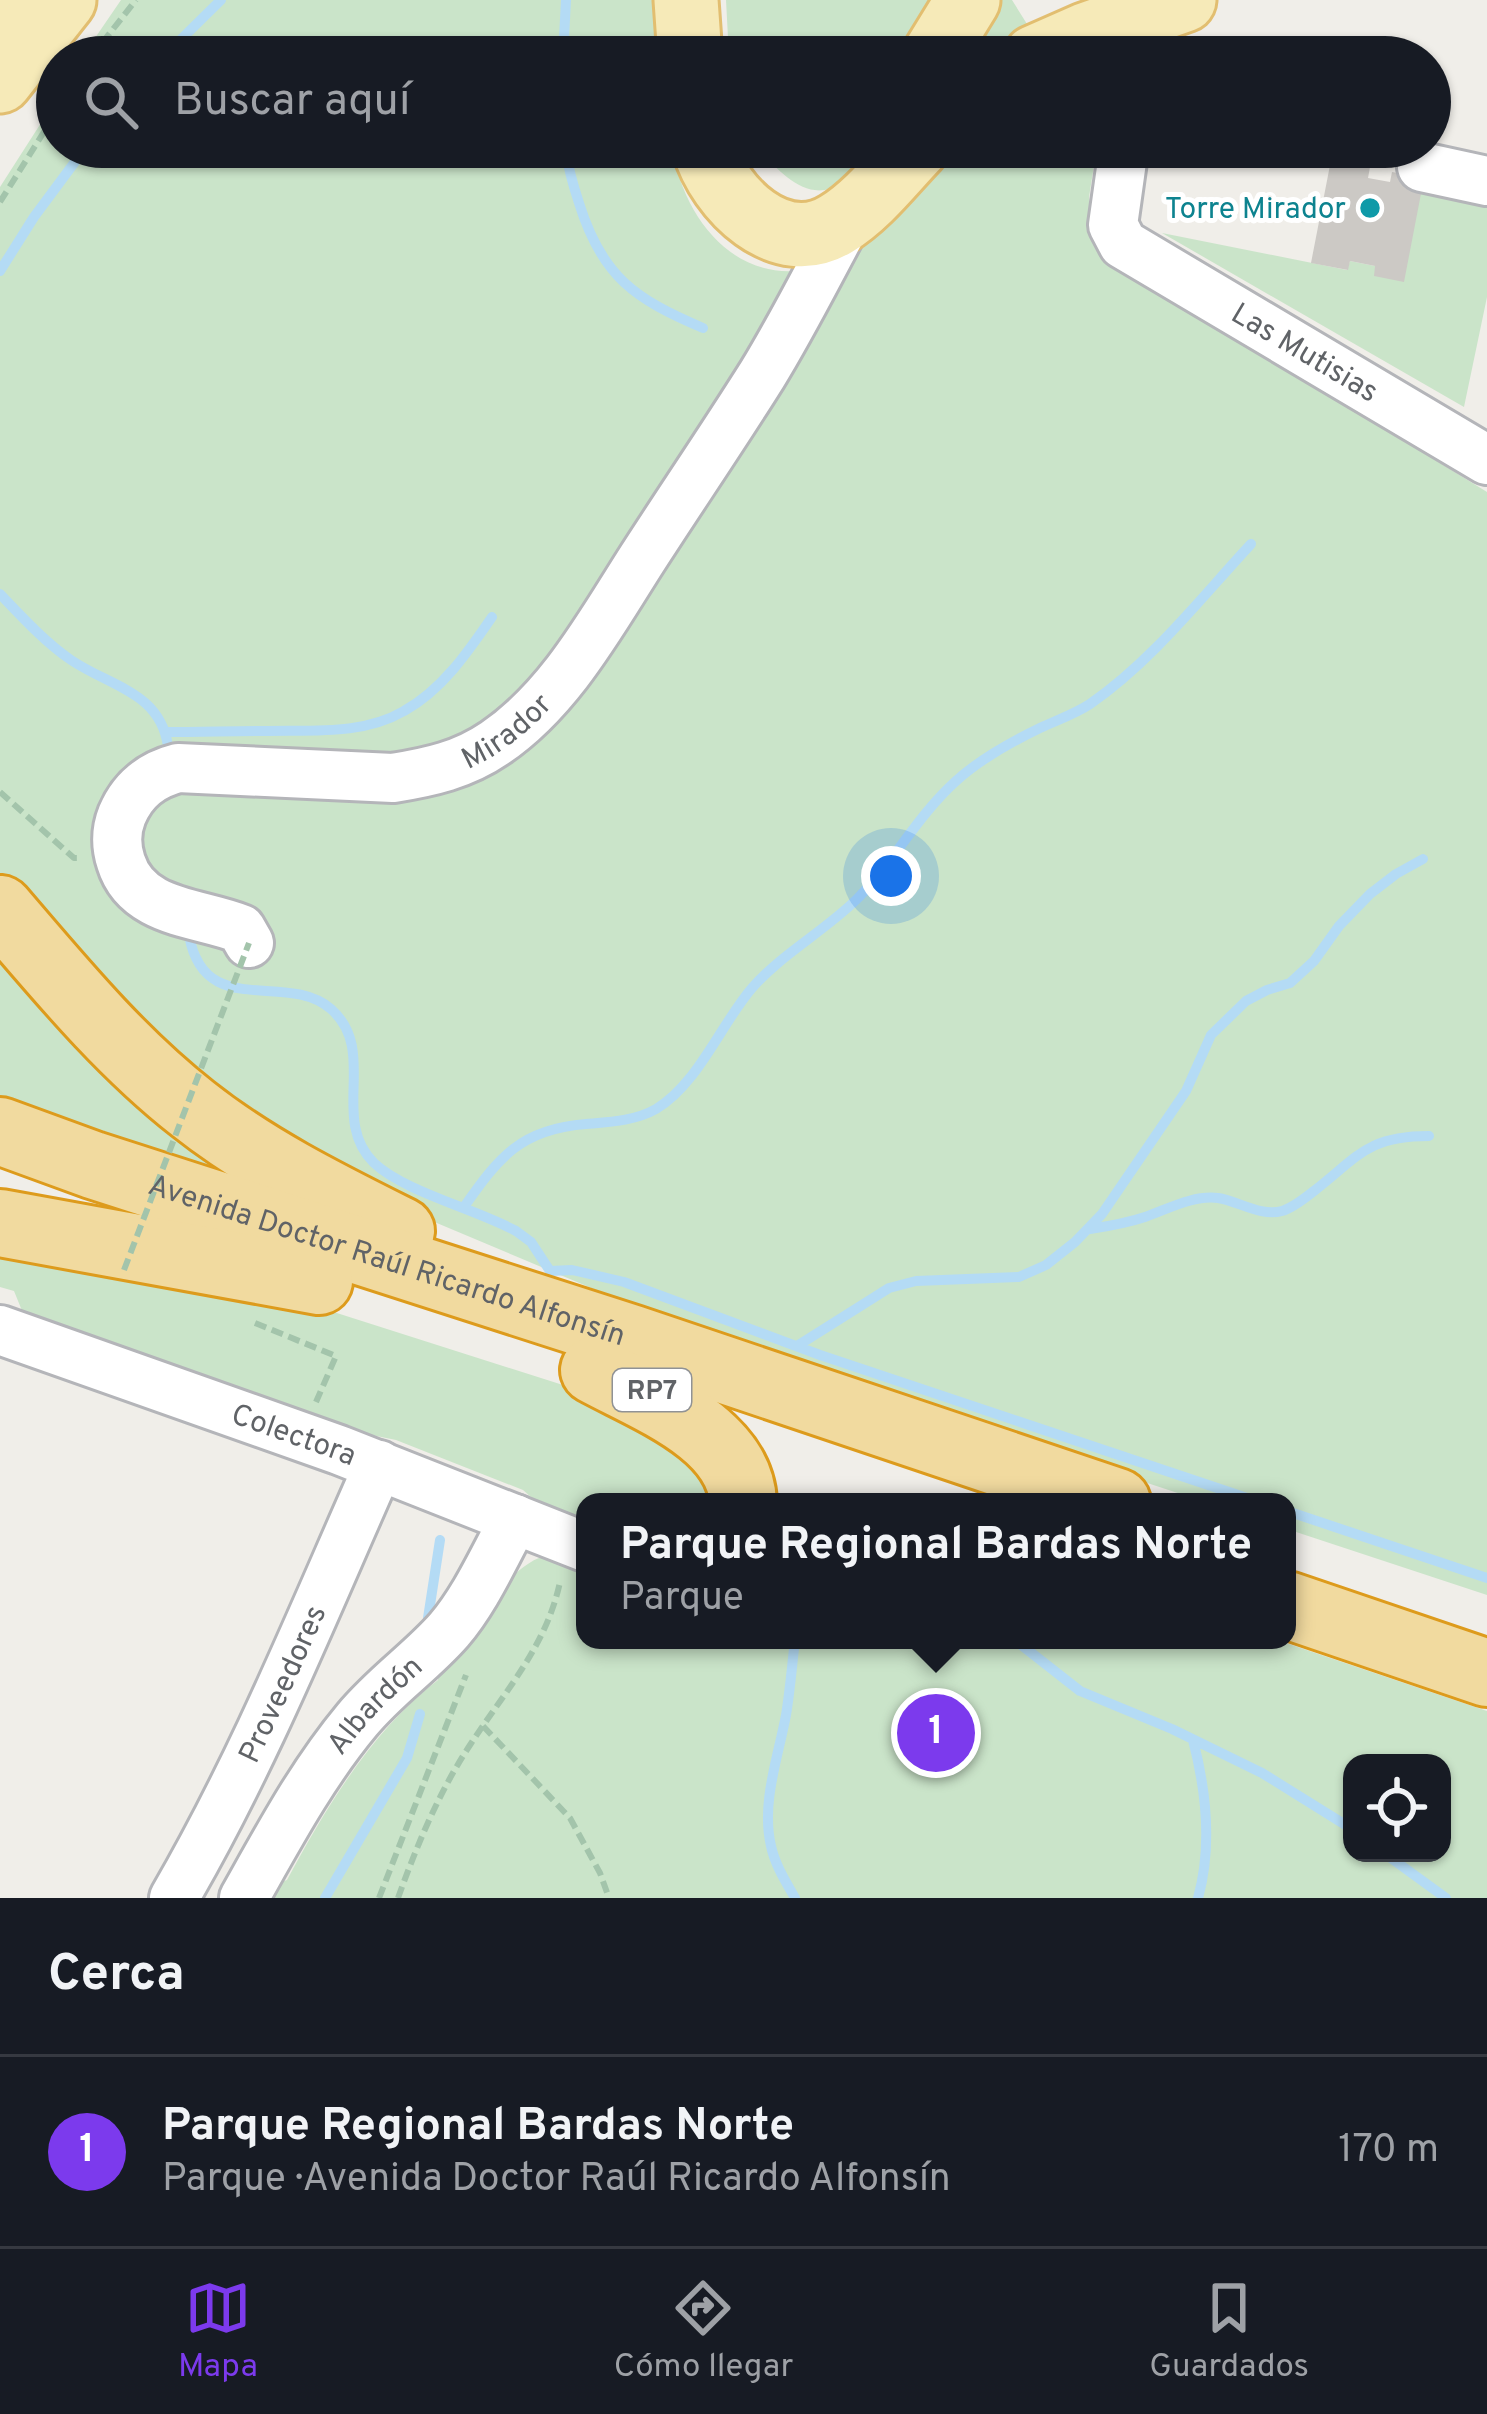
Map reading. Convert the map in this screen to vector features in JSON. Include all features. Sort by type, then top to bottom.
[{"type":"highway","points":[[0,909],[147,1070],[231,1137],[613,1355],[681,1419],[713,1441],[738,1476],[741,1493]]},
{"type":"highway","name":"Avenida Doctor Raúl Ricardo Alfonsín","points":[[0,1131],[613,1355],[960,1493]]},
{"type":"highway","name":"Avenida Doctor Raúl Ricardo Alfonsín","points":[[0,1174],[319,1281],[613,1355],[1086,1493]]},
{"type":"highway","points":[[0,1223],[319,1281]]},
{"type":"highway","points":[[1296,1562],[1487,1627]]},
{"type":"highway","points":[[1296,1608],[1487,1673]]},
{"type":"main road","points":[[0,81],[64,0]]},
{"type":"main road","points":[[686,0],[689,36]]},
{"type":"main road","points":[[946,36],[968,0]]},
{"type":"main road","points":[[1028,0],[1053,23],[1122,27]]},
{"type":"main road","points":[[714,168],[723,189],[742,210],[788,233],[812,234],[833,227],[892,168]]},
{"type":"street","name":"Las Mutisias","points":[[1121,168],[1113,225],[1123,244],[1487,460]]},
{"type":"street","points":[[1426,168],[1487,181]]},
{"type":"street","name":"Mirador","points":[[249,943],[241,929],[161,905],[133,886],[117,846],[118,829],[132,796],[159,773],[178,768],[392,778],[463,762],[497,742],[550,692],[592,637],[764,372],[868,188]]},
{"type":"street","name":"Colectora","points":[[0,1330],[379,1465],[515,1519],[574,1557]]},
{"type":"street","name":"Proveedores","points":[[174,1898],[269,1718],[379,1465]]},
{"type":"street","name":"Albardón","points":[[244,1898],[329,1756],[378,1696],[453,1626],[515,1519]]},
{"type":"path","points":[[108,36],[136,0]]},
{"type":"path","points":[[0,202],[36,145]]},
{"type":"path","points":[[0,792],[74,858]]},
{"type":"path","points":[[124,1270],[249,943]]},
{"type":"path","points":[[308,1422],[336,1356]]},
{"type":"path","points":[[398,1898],[431,1815],[457,1766],[542,1638],[574,1557]]},
{"type":"path","points":[[379,1898],[472,1660]]},
{"type":"path","points":[[483,1726],[570,1818],[609,1898]]},
{"type":"green space","points":[[121,0],[660,0],[663,36],[96,36]]},
{"type":"green space","points":[[726,0],[951,0],[928,36],[728,36]]},
{"type":"green space","points":[[983,0],[1012,0],[1040,36],[962,36]]},
{"type":"green space","points":[[36,131],[36,168],[677,168],[688,199],[718,241],[760,267],[786,271],[828,265],[859,251],[927,168],[1094,168],[1089,197],[1095,244],[1131,272],[1487,492],[1487,1595],[1296,1532],[1296,1493],[1178,1493],[684,1327],[413,1213],[233,1128],[0,898],[0,187]]},
{"type":"green space","points":[[777,168],[851,168],[842,181],[819,190]]},
{"type":"green space","points":[[1424,178],[1487,192],[1487,297],[1464,407],[1162,233],[1347,270],[1350,261],[1375,266]]},
{"type":"green space","points":[[0,925],[374,1232],[0,1106]]},
{"type":"green space","points":[[0,1235],[318,1307],[632,1407],[684,1435],[709,1493],[576,1493],[576,1524],[549,1513],[523,1490],[396,1440],[308,1422],[25,1318],[14,1291],[0,1287]]},
{"type":"green space","points":[[549,1555],[576,1564],[576,1649],[1296,1646],[1487,1711],[1487,1898],[261,1898],[267,1887],[287,1880],[352,1772],[392,1722],[438,1680],[439,1667],[504,1585],[534,1560]]},
{"type":"building","name":"Torre Mirador","points":[[1329,168],[1370,168],[1368,178],[1390,182],[1392,172],[1424,178],[1404,282],[1374,276],[1375,266],[1350,261],[1348,270],[1311,263]]},
{"type":"waterway","points":[[184,36],[221,0]]},
{"type":"waterway","points":[[564,36],[566,0]]},
{"type":"waterway","points":[[0,271],[70,168]]},
{"type":"waterway","points":[[570,168],[588,228],[610,267],[658,307],[703,328]]},
{"type":"waterway","points":[[464,1207],[501,1160],[528,1139],[564,1127],[639,1116],[671,1098],[697,1069],[752,988],[856,900],[956,781],[996,752],[1084,708],[1113,687],[1175,628],[1251,544]]},
{"type":"waterway","points":[[0,594],[61,653],[144,702],[163,728],[168,746]]},
{"type":"waterway","points":[[166,732],[337,730],[388,719],[442,681],[492,617]]},
{"type":"waterway","points":[[797,1346],[889,1288],[916,1281],[1019,1277],[1046,1265],[1102,1214],[1186,1091],[1211,1035],[1246,1001],[1290,983],[1370,894],[1423,859]]},
{"type":"waterway","points":[[189,935],[198,961],[211,977],[229,986],[313,998],[331,1009],[352,1045],[355,1126],[374,1163],[404,1183],[516,1231],[531,1242],[550,1271],[572,1270],[624,1282],[820,1355],[1232,1493]]},
{"type":"waterway","points":[[1090,1229],[1209,1198],[1266,1212],[1282,1211],[1377,1144],[1429,1136]]},
{"type":"waterway","points":[[1296,1514],[1487,1578]]},
{"type":"waterway","points":[[428,1618],[440,1540]]},
{"type":"waterway","points":[[794,1649],[768,1830],[773,1853],[795,1898]]},
{"type":"waterway","points":[[1026,1649],[1080,1691],[1262,1773],[1343,1823]]},
{"type":"waterway","points":[[325,1898],[407,1758],[420,1714]]},
{"type":"waterway","points":[[1193,1740],[1206,1819],[1198,1898]]},
{"type":"waterway","points":[[1396,1862],[1446,1898]]},
{"type":"place","name":"Torre Mirador","points":[[1370,208]]},
{"type":"place","name":"Parque Regional Bardas Norte","points":[[936,1733]]}]
